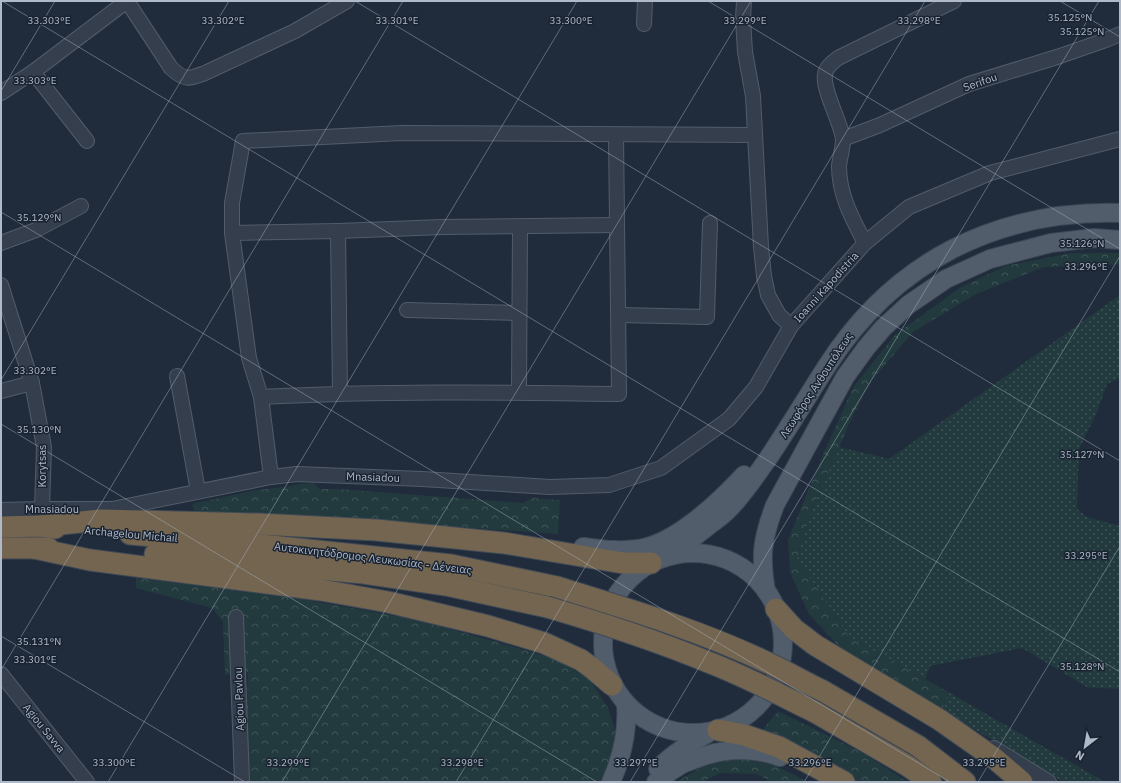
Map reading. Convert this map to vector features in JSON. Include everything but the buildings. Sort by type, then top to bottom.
[{"type":"highway","name":"Archagelou Michail","points":[[1,527],[41,518],[258,554]]},
{"type":"highway","points":[[41,518],[259,524],[376,530],[504,543],[623,563],[652,563]]},
{"type":"highway","name":"Archagelou Michail","points":[[1,548],[258,554]]},
{"type":"highway","points":[[34,548],[90,560],[321,590],[388,602],[488,626],[544,643],[581,660],[612,685]]},
{"type":"highway","points":[[258,554],[363,573],[446,585],[547,607],[609,625],[656,641],[762,685],[815,712],[908,766],[931,782]]},
{"type":"highway","name":"Αυτοκινητόδρομος Λευκωσίας - Δένειας","points":[[258,554],[451,565],[557,587],[660,619],[713,639],[766,662],[823,691],[918,746],[965,782]]},
{"type":"highway","points":[[776,609],[794,629],[815,645],[940,720],[994,758],[1022,782]]},
{"type":"highway","points":[[713,732],[744,735],[779,747],[843,782]]},
{"type":"main road","name":"Λεωφόρος Ανθουπόλεως","points":[[671,555],[726,512],[751,483],[806,401],[845,339],[862,318],[887,293],[929,261],[982,235],[1011,225],[1047,218],[1094,212],[1120,213]]},
{"type":"main road","name":"Λεωφόρος Ανθουπόλεως","points":[[766,591],[762,561],[763,546],[775,505],[845,377],[883,328],[908,305],[946,278],[990,259],[1051,243],[1094,238],[1120,240]]},
{"type":"main road","points":[[504,543],[553,544],[609,550],[625,550],[639,549],[666,539],[682,530],[698,518],[736,483],[773,442],[806,401]]},
{"type":"main road","points":[[646,782],[667,760],[685,746],[735,723],[751,713],[765,699],[776,680],[783,655],[782,628],[776,609],[766,591],[752,575],[734,563],[714,556],[693,553],[671,555],[652,563],[634,574],[619,591],[608,611],[604,626],[602,646],[605,666],[612,685],[626,704],[645,720],[668,730],[713,732]]},
{"type":"main road","points":[[611,782],[619,765],[625,736],[627,719],[626,704]]},
{"type":"main road","points":[[656,782],[680,765],[706,755],[738,749],[756,750],[774,755],[843,782]]},
{"type":"street","points":[[1,93],[33,72],[127,1],[171,68],[179,76],[190,78],[205,73],[295,31],[347,1]]},
{"type":"street","points":[[644,24],[645,1]]},
{"type":"street","name":"Ioanni Kapodistria","points":[[744,1],[743,19],[745,52],[753,96],[754,136],[764,276],[768,295],[779,316],[791,326],[865,243],[909,207],[990,173],[1120,139]]},
{"type":"street","points":[[865,243],[848,208],[841,189],[839,165],[843,138],[825,84],[825,74],[830,65],[838,58],[954,1]]},
{"type":"street","name":"Serifou","points":[[843,138],[880,125],[969,84],[1057,57],[1120,34]]},
{"type":"street","points":[[33,72],[87,141]]},
{"type":"street","points":[[271,477],[261,397],[248,358],[232,233],[232,203],[243,141],[402,134],[754,136]]},
{"type":"street","points":[[261,397],[340,393],[519,392],[619,394],[616,135]]},
{"type":"street","points":[[1,244],[36,230],[81,206]]},
{"type":"street","points":[[619,315],[707,317],[710,223]]},
{"type":"street","points":[[232,233],[436,227],[617,225]]},
{"type":"street","points":[[519,392],[520,227]]},
{"type":"street","points":[[338,231],[340,393]]},
{"type":"street","name":"Korytsas","points":[[1,285],[32,382],[44,447],[41,518]]},
{"type":"street","points":[[407,310],[519,312]]},
{"type":"street","name":"Mnasiadou","points":[[1,510],[41,518],[112,509],[271,477],[297,474],[422,479],[550,487],[609,485],[661,468],[729,419],[756,387],[791,326]]},
{"type":"street","points":[[177,376],[198,491]]},
{"type":"street","points":[[1,390],[32,382]]},
{"type":"street","name":"Agiou Pavlou","points":[[236,617],[242,782]]},
{"type":"street","name":"Agiou Savva","points":[[1,674],[87,782]]},
{"type":"street","points":[[940,720],[984,742],[1049,782]]},
{"type":"green space","points":[[1070,253],[1120,253],[1120,264],[1044,267],[976,294],[913,332],[872,380],[853,415],[811,512],[797,558],[849,637],[948,692],[942,710],[842,650],[809,614],[790,572],[788,540],[825,450],[854,386],[895,335],[961,287],[1006,266]]},
{"type":"green space","points":[[1120,295],[1120,378],[1107,384],[1097,412],[1079,449],[1077,509],[1087,517],[1120,526],[1120,689],[1087,687],[1022,648],[930,666],[925,679],[849,637],[797,558],[811,512],[839,447],[889,459]]},
{"type":"green space","points":[[314,483],[319,489],[338,489],[523,503],[532,498],[560,500],[558,534],[329,518],[197,518],[192,504],[256,490]]},
{"type":"green space","points":[[136,578],[296,598],[413,619],[558,660],[590,680],[608,708],[616,733],[615,759],[603,782],[245,782],[248,672],[225,675],[223,622],[212,608],[136,588]]},
{"type":"green space","points":[[948,692],[1105,782],[1063,782],[942,710]]},
{"type":"green space","points":[[778,711],[861,752],[908,782],[855,782],[760,733]]},
{"type":"green space","points":[[738,758],[774,765],[808,782],[773,782],[756,774],[720,773],[702,782],[676,782],[702,767]]}]
